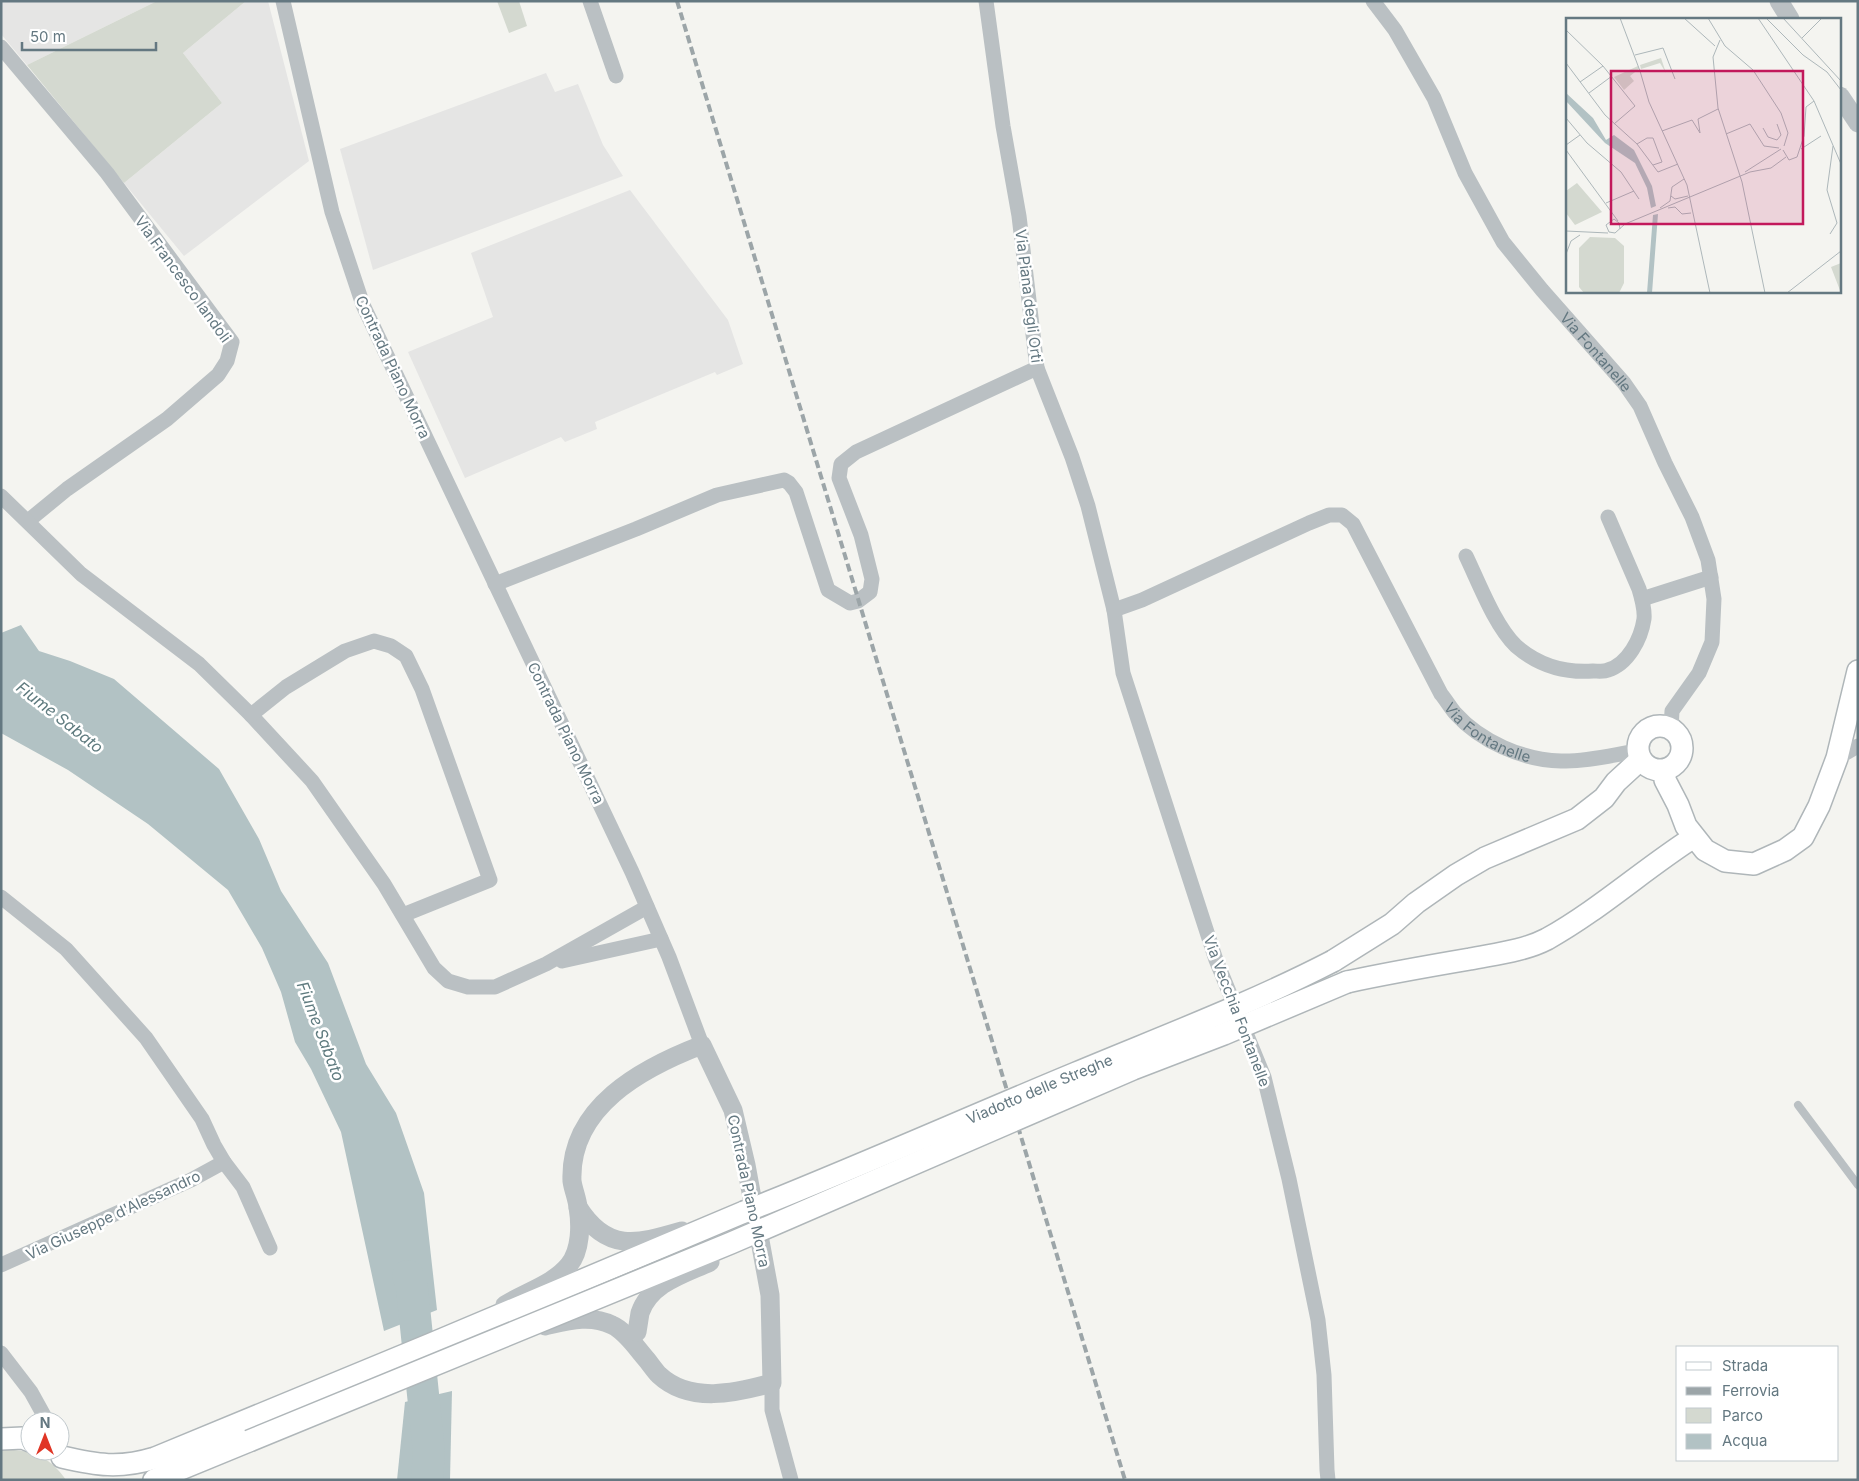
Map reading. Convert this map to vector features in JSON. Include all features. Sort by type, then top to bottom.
[{"type":"main road","points":[[1665,770],[1665,780],[1686,826],[1705,850],[1726,860],[1754,864],[1785,850],[1803,838],[1820,806],[1837,758],[1858,671]]},
{"type":"main road","points":[[1665,726],[1671,729],[1681,740],[1681,756],[1677,762],[1665,770],[1651,769],[1639,756],[1640,738],[1650,728],[1665,726]]},
{"type":"main road","name":"Viadotto delle Streghe","points":[[245,1431],[470,1327],[819,1182],[1308,974],[1333,961],[1392,924],[1416,903],[1463,870],[1485,858],[1577,819],[1604,798],[1639,756]]},
{"type":"main road","points":[[70,1457],[92,1464],[135,1464],[245,1431],[465,1352],[784,1220],[1133,1070],[1347,982],[1396,971],[1511,951],[1546,940],[1694,838]]},
{"type":"main road","points":[[154,1480],[245,1431]]},
{"type":"main road","points":[[1,1439],[20,1438]]},
{"type":"main road","points":[[65,1461],[78,1480]]},
{"type":"street","name":"Contrada Piano Morra","points":[[283,1],[332,212],[363,304],[632,872],[661,939],[702,1045],[733,1110],[746,1165],[770,1295],[772,1410],[791,1480]]},
{"type":"street","points":[[590,1],[616,76]]},
{"type":"street","name":"Via Piana degli Orti","points":[[986,1],[1003,126],[1018,216],[1037,368],[1072,457],[1088,506],[1114,610]]},
{"type":"street","name":"Via Fontanelle","points":[[1373,1],[1395,30],[1434,98],[1465,173],[1504,242],[1548,297],[1624,383],[1640,406],[1692,517],[1708,560],[1711,577],[1714,599],[1712,642],[1700,673],[1672,711],[1671,729]]},
{"type":"street","points":[[1779,1],[1789,18]]},
{"type":"street","name":"Via Francesco Iandoli","points":[[2,49],[107,173],[232,342],[227,361],[218,375],[167,419],[67,489],[28,521]]},
{"type":"street","points":[[1842,99],[1858,123]]},
{"type":"street","points":[[495,584],[717,495],[784,480],[796,492],[828,590],[850,603],[858,601],[870,592],[872,579],[861,535],[839,478],[841,464],[856,452],[1037,368]]},
{"type":"street","points":[[1,496],[81,574],[199,664],[312,781],[384,884],[434,968],[448,981],[468,987],[495,987],[546,964],[647,907]]},
{"type":"street","name":"Via Fontanelle","points":[[1114,610],[1142,600],[1309,523],[1329,515],[1342,515],[1353,524],[1361,538],[1441,694],[1455,713],[1476,731],[1500,745],[1529,757],[1562,761],[1639,756]]},
{"type":"street","points":[[1466,556],[1503,631],[1516,646],[1536,660],[1557,669],[1576,673],[1608,670],[1626,659],[1640,636],[1644,618],[1642,599],[1634,575],[1608,517]]},
{"type":"street","points":[[1642,599],[1711,577]]},
{"type":"street","name":"Via Vecchia Fontanelle","points":[[1114,610],[1123,673],[1216,960],[1264,1077],[1289,1179],[1318,1320],[1324,1375],[1328,1480]]},
{"type":"street","points":[[250,715],[286,687],[345,651],[374,641],[391,646],[406,656],[422,689],[490,880],[403,915]]},
{"type":"street","points":[[1837,758],[1858,746]]},
{"type":"street","points":[[1,897],[66,949],[146,1038],[202,1119],[224,1162],[243,1187],[270,1248]]},
{"type":"street","points":[[546,964],[661,939]]},
{"type":"street","points":[[470,1327],[514,1298],[553,1278],[570,1265],[580,1241],[582,1217],[572,1181],[576,1151],[586,1123],[607,1099],[628,1081],[671,1057],[702,1045]]},
{"type":"street","name":"Via Giuseppe d'Alessandro","points":[[1,1265],[37,1251],[191,1180],[224,1162]]},
{"type":"street","points":[[582,1217],[604,1236],[618,1242],[642,1240],[671,1234],[744,1212]]},
{"type":"street","points":[[632,1334],[651,1294],[662,1284],[732,1252],[784,1220]]},
{"type":"street","points":[[465,1352],[543,1327],[580,1318],[613,1325],[632,1334],[642,1355],[660,1376],[686,1391],[716,1395],[754,1388],[772,1382]]},
{"type":"street","points":[[1,1353],[31,1392],[42,1411]]},
{"type":"lane","points":[[1798,1105],[1858,1185]]},
{"type":"shaded area","points":[[1,1],[157,1],[27,65],[1,34]]},
{"type":"shaded area","points":[[246,1],[268,1],[309,161],[184,256],[124,183],[222,103],[183,53]]},
{"type":"shaded area","points":[[546,73],[555,92],[578,84],[603,145],[623,176],[373,270],[340,149]]},
{"type":"shaded area","points":[[630,190],[728,320],[743,364],[717,375],[715,372],[595,422],[597,429],[565,442],[561,437],[465,478],[408,352],[493,317],[471,253]]},
{"type":"green space","points":[[157,1],[246,1],[183,53],[222,103],[124,183],[27,65]]},
{"type":"green space","points":[[497,1],[519,1],[527,26],[509,33]]},
{"type":"green space","points":[[1,1451],[20,1451],[20,1461],[47,1461],[66,1480],[1,1480]]},
{"type":"water","points":[[21,625],[39,651],[114,679],[219,769],[259,839],[281,891],[328,963],[366,1064],[396,1113],[424,1193],[437,1310],[384,1331],[341,1132],[311,1069],[295,1042],[281,992],[262,948],[228,890],[148,824],[68,770],[1,733],[1,633]]},
{"type":"water","points":[[452,1391],[450,1480],[397,1480],[405,1402]]},
{"type":"waterway","name":"Fiume Sabato","points":[[408,1276],[412,1288],[429,1452],[427,1480]]},
{"type":"railway","points":[[677,1],[1125,1480]]}]
